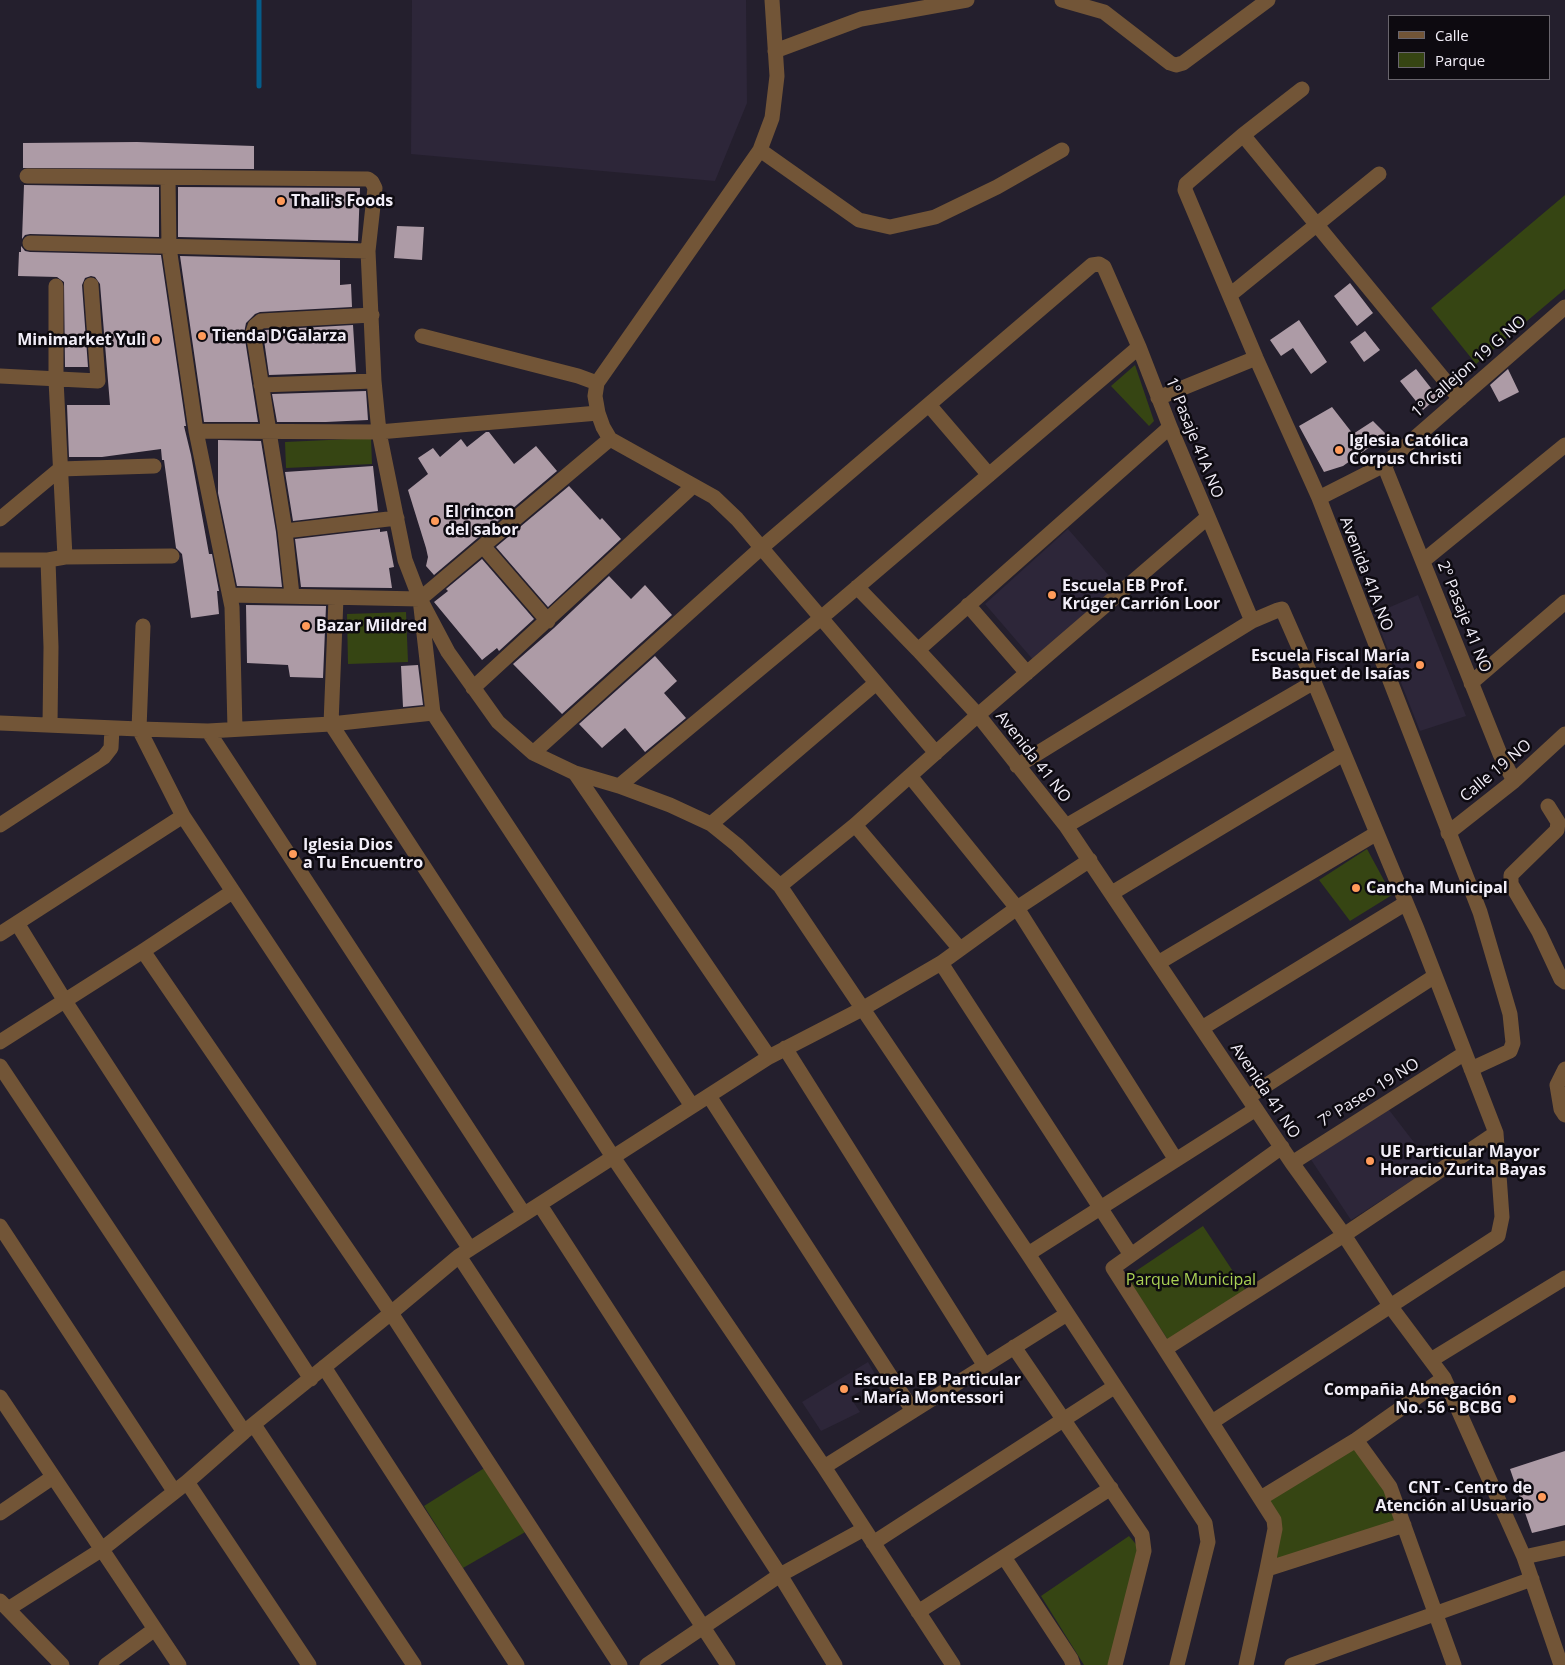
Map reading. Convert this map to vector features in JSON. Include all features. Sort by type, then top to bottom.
[{"type":"street","points":[[772,0],[776,76],[772,118],[760,150],[597,383],[595,396],[598,414],[610,439],[714,497],[737,519],[936,753]]},
{"type":"street","points":[[775,51],[861,19],[967,0]]},
{"type":"street","points":[[1062,0],[1104,12],[1170,63],[1176,65],[1183,64],[1268,0]]},
{"type":"street","points":[[1302,89],[1243,136],[1460,399]]},
{"type":"street","name":"Avenida 41A NO","points":[[1243,136],[1186,184],[1185,190],[1256,358],[1319,498],[1480,912],[1510,1014],[1513,1043],[1510,1051],[1471,1069]]},
{"type":"street","points":[[760,150],[859,220],[890,228],[935,217],[997,188],[1062,150]]},
{"type":"street","points":[[1230,296],[1379,174]]},
{"type":"street","points":[[27,176],[368,179],[372,182],[375,188],[368,251],[374,381],[379,432],[405,560],[420,599],[448,652],[498,722],[533,753],[575,773],[619,786],[670,805],[711,824],[737,845],[780,886],[1028,1254],[1205,1523],[1208,1542],[1176,1665]]},
{"type":"street","points":[[168,178],[169,247],[196,431],[232,607],[235,729]]},
{"type":"street","points":[[30,244],[368,251]]},
{"type":"street","name":"1º Pasaje 41A NO","points":[[929,405],[1092,265],[1099,264],[1104,267],[1252,621]]},
{"type":"street","points":[[0,376],[98,381],[91,285]]},
{"type":"street","points":[[56,286],[56,380],[66,557]]},
{"type":"street","name":"1º Callejon 19 G NO","points":[[1319,498],[1384,465],[1565,307]]},
{"type":"street","points":[[292,595],[285,531],[253,332],[255,326],[261,321],[372,315]]},
{"type":"street","points":[[422,336],[597,383]]},
{"type":"street","points":[[619,786],[821,618],[1139,347]]},
{"type":"street","points":[[1158,398],[1256,358]]},
{"type":"street","points":[[261,384],[374,381]]},
{"type":"street","points":[[533,753],[761,548],[929,405],[989,474]]},
{"type":"street","points":[[196,431],[379,432],[598,414]]},
{"type":"street","points":[[918,650],[1170,427]]},
{"type":"street","points":[[230,595],[420,599],[610,439]]},
{"type":"street","points":[[1423,561],[1565,445]]},
{"type":"street","name":"2º Pasaje 41 NO","points":[[1384,465],[1500,754],[1514,781]]},
{"type":"street","points":[[0,519],[60,469],[154,466]]},
{"type":"street","points":[[473,688],[693,486]]},
{"type":"street","points":[[285,531],[397,518]]},
{"type":"street","points":[[780,886],[855,825],[978,715],[1208,518]]},
{"type":"street","points":[[483,546],[548,620]]},
{"type":"street","points":[[0,560],[172,556]]},
{"type":"street","points":[[48,560],[51,647],[50,725]]},
{"type":"street","name":"Avenida 41 NO","points":[[857,587],[978,715],[1066,826],[1292,1163],[1344,1235],[1391,1307],[1444,1378],[1524,1557],[1561,1665]]},
{"type":"street","points":[[336,598],[331,724],[613,1157],[824,1467],[954,1665]]},
{"type":"street","points":[[420,599],[433,713],[692,1106]]},
{"type":"street","points":[[1471,683],[1565,602]]},
{"type":"street","points":[[968,605],[1027,674]]},
{"type":"street","points":[[1017,766],[1252,621],[1282,610],[1406,903],[1496,1133],[1502,1217],[1498,1236],[1212,1422]]},
{"type":"street","points":[[143,626],[139,730],[183,816],[728,1665]]},
{"type":"street","points":[[1066,826],[1314,682]]},
{"type":"street","points":[[711,824],[876,683]]},
{"type":"street","points":[[1,724],[208,731],[331,724],[433,713]]},
{"type":"street","points":[[0,826],[104,756],[111,748],[112,728]]},
{"type":"street","points":[[208,731],[524,1214]]},
{"type":"street","name":"Calle 19 NO","points":[[1448,833],[1514,781],[1565,734]]},
{"type":"street","points":[[1112,893],[1343,754]]},
{"type":"street","points":[[575,773],[769,1057]]},
{"type":"street","points":[[910,776],[1017,908],[1176,1160]]},
{"type":"street","points":[[1548,806],[1558,822],[1557,830],[1511,875],[1512,884],[1539,932],[1561,979],[1565,982]]},
{"type":"street","points":[[0,934],[183,816]]},
{"type":"street","points":[[855,825],[960,949]]},
{"type":"street","points":[[1158,963],[1377,834]]},
{"type":"street","points":[[58,1664],[4,1605],[101,1550],[187,1482],[464,1252],[769,1057],[862,1009],[941,963],[1017,908],[1090,860]]},
{"type":"street","points":[[0,1042],[232,892]]},
{"type":"street","points":[[1202,1028],[1406,903]]},
{"type":"street","points":[[17,923],[65,1001],[311,1379]]},
{"type":"street","points":[[143,951],[391,1313],[620,1665]]},
{"type":"street","points":[[941,963],[1131,1255]]},
{"type":"street","points":[[1028,1254],[1176,1160],[1252,1103],[1435,976]]},
{"type":"street","points":[[785,1048],[985,1366]]},
{"type":"street","name":"7º Paseo 19 NO","points":[[1292,1163],[1465,1053]]},
{"type":"street","points":[[0,1066],[249,1429],[414,1665]]},
{"type":"street","points":[[1565,1069],[1557,1085],[1561,1109],[1565,1116]]},
{"type":"street","points":[[709,1096],[913,1411]]},
{"type":"street","points":[[1164,1349],[1344,1235],[1496,1133]]},
{"type":"street","points":[[1246,1665],[1275,1523],[1261,1498],[1113,1268],[1282,1148]]},
{"type":"street","points":[[540,1205],[780,1575],[836,1665]]},
{"type":"street","points":[[0,1226],[174,1492]]},
{"type":"street","points":[[1431,1360],[1565,1278]]},
{"type":"street","points":[[824,1467],[1067,1314]]},
{"type":"street","points":[[1014,1347],[1142,1535],[1144,1551],[1114,1665]]},
{"type":"street","points":[[324,1367],[517,1665]]},
{"type":"street","points":[[1261,1498],[1356,1440],[1444,1378]]},
{"type":"street","points":[[873,1543],[1114,1387]]},
{"type":"street","points":[[1,1400],[179,1665]]},
{"type":"street","points":[[1356,1440],[1385,1478],[1404,1525],[1454,1665]]},
{"type":"street","points":[[0,1512],[53,1477]]},
{"type":"street","points":[[187,1482],[309,1665]]},
{"type":"street","points":[[918,1612],[1111,1488]]},
{"type":"street","points":[[1267,1569],[1404,1525]]},
{"type":"street","points":[[647,1665],[780,1575],[864,1529]]},
{"type":"street","points":[[1524,1557],[1565,1548]]},
{"type":"street","points":[[1004,1557],[1071,1659],[1073,1665]]},
{"type":"street","points":[[1292,1665],[1532,1579]]},
{"type":"street","points":[[106,1665],[155,1629]]},
{"type":"shaded area","points":[[412,0],[746,0],[747,103],[715,181],[411,154]]},
{"type":"shaded area","name":"Escuela EB Prof. Krúger Carrión Loor","points":[[1068,529],[1119,587],[1035,662],[985,604]]},
{"type":"shaded area","name":"Escuela Fiscal María Basquet de Isaías","points":[[1418,595],[1466,716],[1420,731],[1374,614]]},
{"type":"shaded area","name":"UE Particular Mayor Horacio Zurita Bayas","points":[[1386,1106],[1433,1167],[1351,1220],[1308,1155]]},
{"type":"shaded area","name":"Escuela EB Particular - María Montessori","points":[[868,1362],[879,1381],[850,1397],[860,1412],[821,1431],[802,1402]]},
{"type":"green space","points":[[1565,195],[1565,289],[1476,364],[1431,308]]},
{"type":"green space","points":[[1135,365],[1154,421],[1149,426],[1111,386]]},
{"type":"green space","points":[[371,438],[372,464],[286,468],[285,442]]},
{"type":"green space","points":[[406,612],[408,662],[348,664],[347,614]]},
{"type":"green space","name":"Cancha Municipal","points":[[1367,849],[1392,895],[1350,921],[1319,880]]},
{"type":"green space","name":"Parque Municipal","points":[[1203,1226],[1246,1291],[1168,1340],[1127,1277]]},
{"type":"green space","points":[[1354,1446],[1384,1486],[1396,1520],[1273,1563],[1268,1500]]},
{"type":"green space","points":[[486,1467],[527,1531],[463,1568],[424,1506]]},
{"type":"green space","points":[[1129,1536],[1140,1549],[1111,1665],[1084,1665],[1041,1596]]},
{"type":"building","points":[[137,142],[254,146],[254,169],[23,168],[23,143]]},
{"type":"building","points":[[24,185],[159,187],[159,237],[30,234],[25,235],[22,239]]},
{"type":"building","points":[[178,187],[360,188],[358,241],[178,237]]},
{"type":"building","points":[[397,226],[424,227],[422,260],[394,258]]},
{"type":"building","points":[[21,246],[25,251],[30,252],[161,255],[186,426],[184,426],[209,554],[212,554],[219,591],[217,591],[219,614],[191,618],[182,554],[176,548],[161,449],[102,457],[69,457],[67,405],[110,405],[100,284],[95,277],[91,276],[85,278],[82,285],[88,367],[65,367],[64,282],[57,277],[18,276]]},
{"type":"building","points":[[180,256],[340,260],[340,285],[351,284],[352,307],[260,312],[255,314],[246,323],[244,333],[258,422],[204,422]]},
{"type":"building","points":[[1350,283],[1373,313],[1357,326],[1334,296]]},
{"type":"building","points":[[1299,320],[1327,362],[1311,374],[1293,348],[1281,356],[1270,340]]},
{"type":"building","points":[[353,325],[356,372],[269,375],[263,333],[265,330]]},
{"type":"building","points":[[1365,331],[1380,350],[1364,362],[1350,342]]},
{"type":"building","points":[[1416,369],[1438,397],[1423,410],[1400,381]]},
{"type":"building","points":[[1508,369],[1519,392],[1499,402],[1490,385]]},
{"type":"building","points":[[366,391],[368,420],[277,422],[272,394]]},
{"type":"building","name":"Iglesia Católica Corpus Christi","points":[[1332,407],[1353,434],[1373,421],[1387,435],[1343,466],[1324,472],[1299,426]]},
{"type":"building","points":[[486,432],[489,432],[514,464],[536,446],[557,471],[434,575],[426,566],[428,557],[426,548],[408,490],[428,474],[418,458],[433,448],[440,457],[461,439],[467,447]]},
{"type":"building","points":[[218,440],[261,441],[276,532],[282,587],[237,586],[218,493]]},
{"type":"building","points":[[373,466],[378,511],[293,521],[285,472]]},
{"type":"building","points":[[569,486],[600,520],[602,518],[621,539],[548,607],[496,547]]},
{"type":"building","points":[[380,529],[380,532],[387,531],[394,567],[389,568],[392,588],[301,587],[295,539]]},
{"type":"building","points":[[482,559],[534,619],[499,651],[497,648],[482,660],[434,602],[448,591],[446,589]]},
{"type":"building","points":[[609,576],[631,599],[645,585],[672,615],[562,714],[513,664]]},
{"type":"building","points":[[246,605],[326,606],[323,678],[290,677],[288,665],[247,663]]},
{"type":"building","points":[[655,656],[677,681],[664,693],[686,718],[645,752],[625,728],[602,748],[579,724]]},
{"type":"building","points":[[418,665],[423,705],[403,707],[401,666]]},
{"type":"building","name":"CNT - Centro de Atención al Usuario","points":[[1565,1451],[1565,1525],[1532,1533],[1510,1469]]},
{"type":"waterway","points":[[259,0],[259,86]]},
{"type":"place","name":"Thali's Foods","points":[[281,201]]},
{"type":"place","name":"Tienda D'Galarza","points":[[202,336]]},
{"type":"place","name":"Minimarket Yuli","points":[[156,340]]},
{"type":"place","name":"Iglesia Católica Corpus Christi","points":[[1339,450]]},
{"type":"place","name":"El rincon del sabor","points":[[435,521]]},
{"type":"place","name":"Escuela EB Prof. Krúger Carrión Loor","points":[[1052,595]]},
{"type":"place","name":"Bazar Mildred","points":[[306,626]]},
{"type":"place","name":"Escuela Fiscal María Basquet de Isaías","points":[[1420,665]]},
{"type":"place","name":"Iglesia Dios a Tu Encuentro","points":[[293,854]]},
{"type":"place","name":"Cancha Municipal","points":[[1356,888]]},
{"type":"place","name":"UE Particular Mayor Horacio Zurita Bayas","points":[[1370,1161]]},
{"type":"place","name":"Escuela EB Particular - María Montessori","points":[[844,1389]]},
{"type":"place","name":"Compañia Abnegación No. 56 - BCBG","points":[[1512,1399]]},
{"type":"place","name":"CNT - Centro de Atención al Usuario","points":[[1542,1497]]}]
